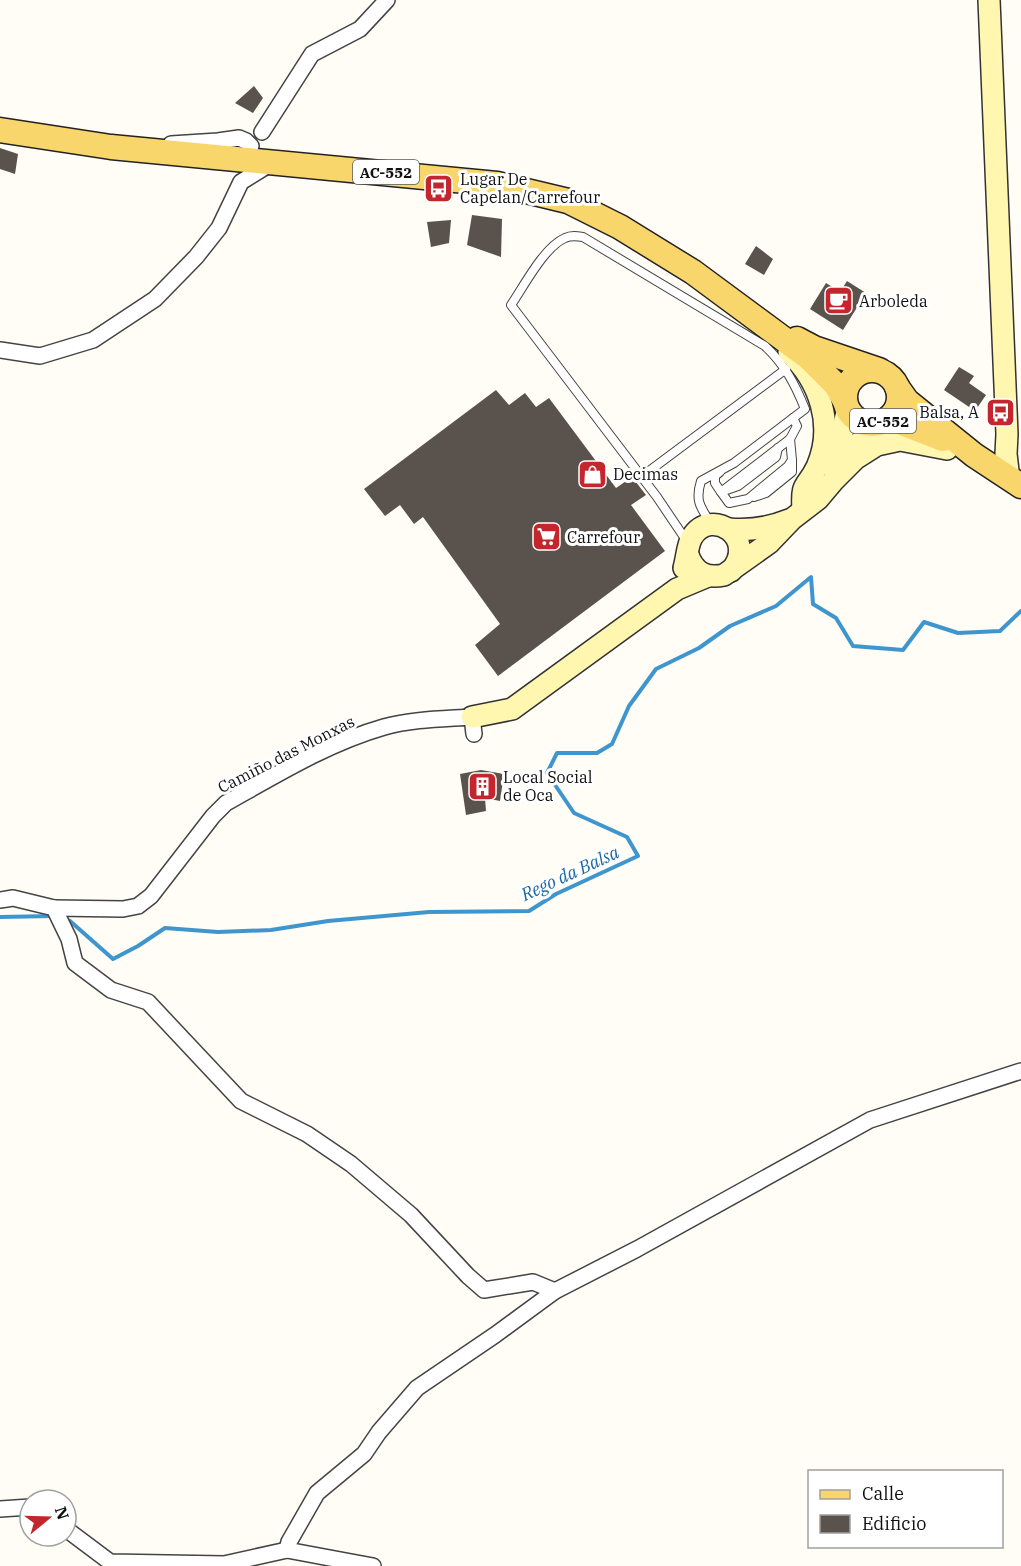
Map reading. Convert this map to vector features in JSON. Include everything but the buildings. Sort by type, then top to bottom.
[{"type":"main road","name":"AC-552","points":[[0,130],[135,149],[175,153],[247,154],[441,177],[497,184],[568,201],[620,227],[693,272],[808,357],[836,385],[852,415],[865,423],[886,420],[928,432],[980,459]]},
{"type":"main road","name":"AC-552","points":[[742,308],[814,348],[879,370],[893,379],[907,401],[980,459],[1015,483]]},
{"type":"main road","name":"AC-552","points":[[847,405],[848,384],[854,376],[861,372],[879,370]]},
{"type":"main road","name":"AC-552","points":[[886,420],[898,403],[897,387]]},
{"type":"street","points":[[175,153],[223,166],[234,174],[312,54],[360,28],[387,0]]},
{"type":"street","points":[[989,0],[1006,454],[1015,483]]},
{"type":"street","points":[[135,149],[181,143],[247,154]]},
{"type":"street","points":[[0,350],[40,356],[93,340],[155,299],[196,257],[219,228],[247,154]]},
{"type":"street","points":[[742,308],[803,364],[819,393],[825,419],[824,443],[817,467],[802,492],[797,514]]},
{"type":"street","points":[[797,514],[812,488],[829,467],[839,446],[847,405]]},
{"type":"street","points":[[688,549],[695,568],[708,576],[716,577],[731,571],[769,543],[853,448],[886,420]]},
{"type":"street","points":[[677,589],[693,535],[701,528],[759,529],[775,526],[818,499],[855,459],[878,445],[900,440],[926,444],[980,459],[999,446],[1007,434]]},
{"type":"street","points":[[720,527],[735,535],[740,549],[736,565],[731,571]]},
{"type":"street","points":[[473,725],[512,709],[677,589],[708,576]]},
{"type":"street","name":"Camiño das Monxas","points":[[0,900],[13,898],[55,909],[123,909],[138,906],[151,896],[213,816],[226,803],[349,738],[386,726],[421,720],[473,725]]},
{"type":"street","points":[[55,909],[63,923],[75,963],[111,990],[148,1002],[241,1101],[307,1134],[351,1164],[411,1215],[484,1290],[532,1282],[555,1290]]},
{"type":"street","points":[[288,1550],[289,1542],[317,1493],[364,1454],[379,1432],[417,1388],[495,1335],[555,1290],[637,1249],[870,1120],[1021,1071]]},
{"type":"street","points":[[0,1509],[18,1508]]},
{"type":"street","points":[[78,1538],[110,1562],[224,1564],[288,1550],[373,1566]]},
{"type":"lane","points":[[688,549],[641,477],[512,304],[548,251],[564,238],[573,235],[587,239],[765,346],[782,362],[795,383],[804,410],[734,463],[701,481],[698,492],[699,506],[720,527]]},
{"type":"lane","points":[[641,477],[786,369]]},
{"type":"lane","points":[[721,492],[790,439],[796,431],[794,418]]},
{"type":"lane","points":[[721,471],[715,476],[715,483],[729,503],[748,499],[788,466],[792,460],[790,439]]},
{"type":"waterway","name":"Rego da Balsa","points":[[63,919],[70,921],[113,959],[165,928],[218,932],[271,930],[328,921],[429,912],[529,911],[556,894],[638,856],[627,837],[574,813],[547,773],[557,753],[597,753],[612,744],[629,706],[656,669],[699,648],[730,626],[776,606],[811,577],[813,604],[836,618],[853,646],[903,650],[924,622],[958,633],[1000,631],[1021,611]]},
{"type":"waterway","name":"Rego da Balsa","points":[[0,917],[53,916]]},
{"type":"place","name":"Lugar De Capelan/Carrefour","points":[[439,188]]},
{"type":"place","name":"Arboleda","points":[[838,301]]},
{"type":"place","name":"Balsa, A","points":[[1000,412]]},
{"type":"place","name":"Decimas","points":[[592,474]]},
{"type":"place","name":"Carrefour","points":[[546,537]]},
{"type":"place","name":"Local Social de Oca","points":[[482,786]]}]
